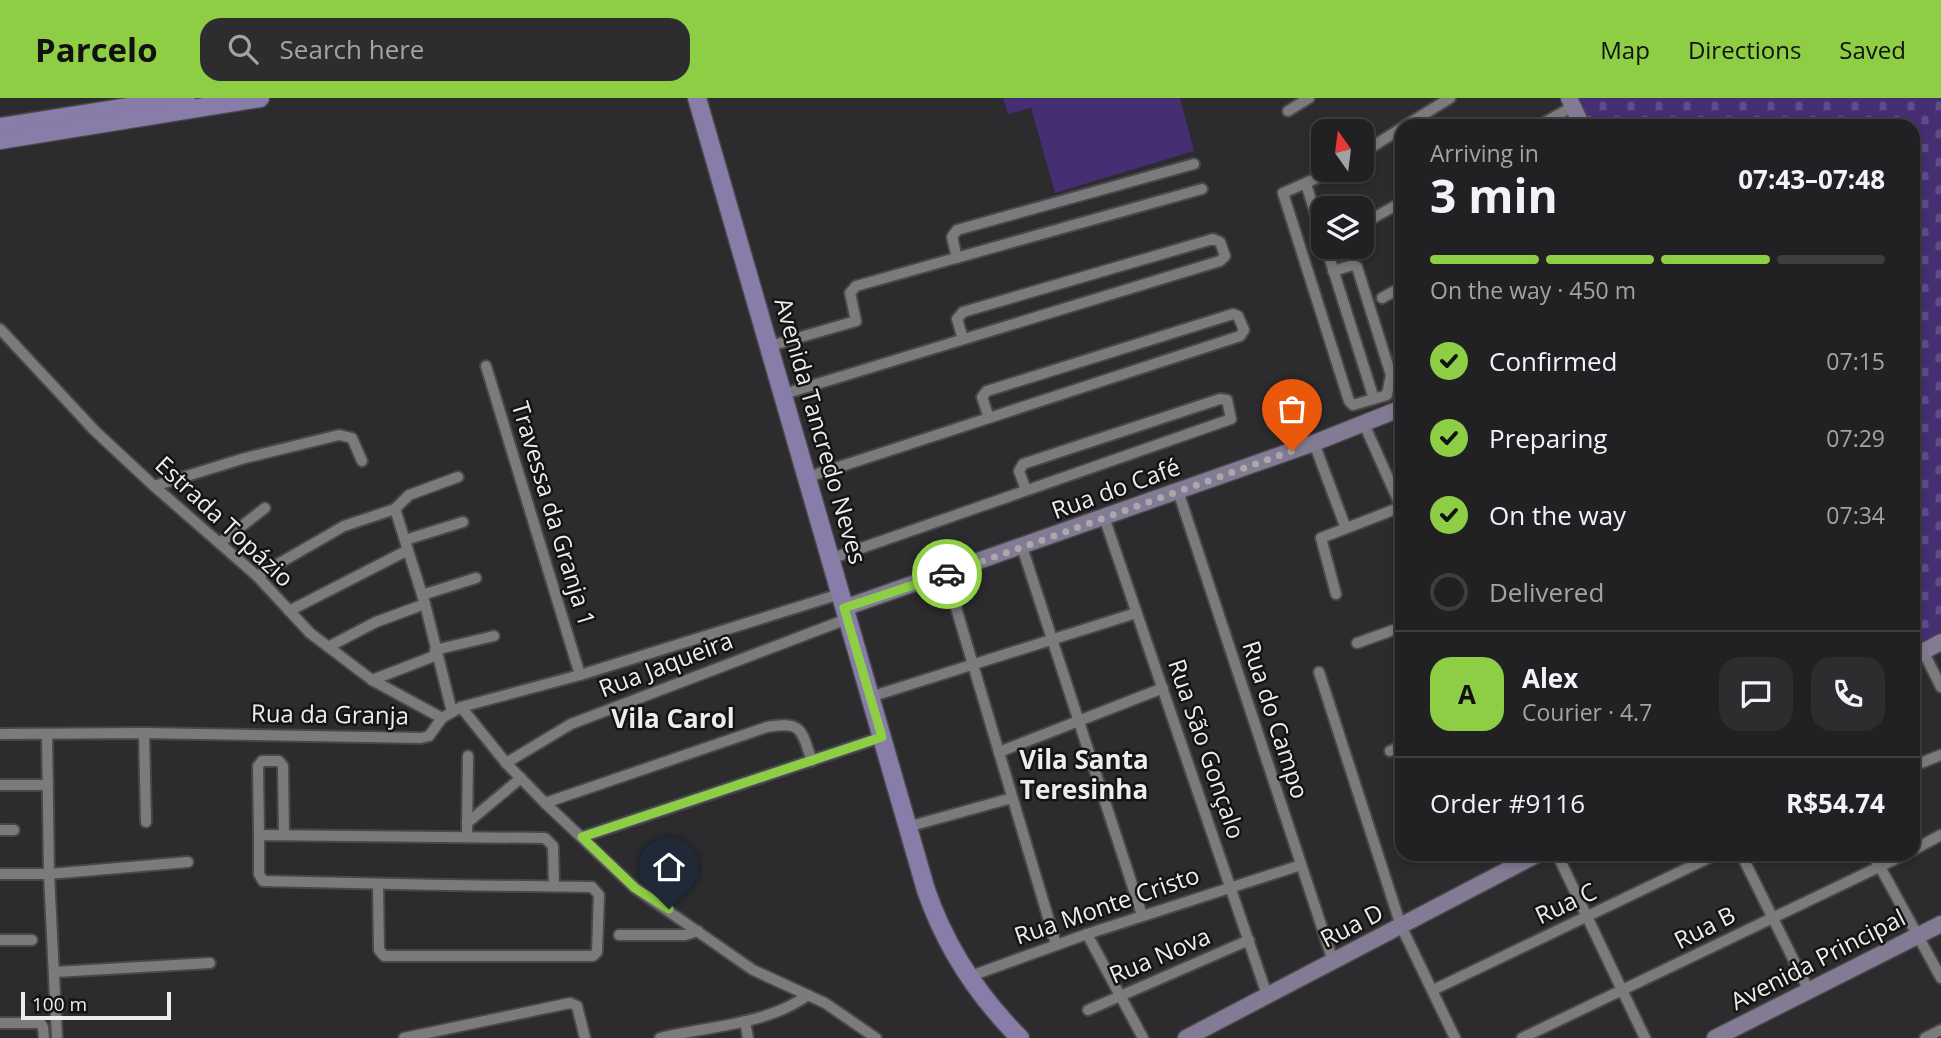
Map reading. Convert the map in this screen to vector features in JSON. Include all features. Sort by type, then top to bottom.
[{"type":"main road","points":[[0,127],[186,98]]},
{"type":"main road","points":[[0,140],[261,98]]},
{"type":"main road","name":"Avenida Tancredo Neves","points":[[697,98],[933,911],[947,944],[968,978],[1020,1038]]},
{"type":"street","points":[[1288,111],[1309,98]]},
{"type":"street","points":[[1416,119],[1450,98]]},
{"type":"street","points":[[1547,119],[1570,102],[1578,119]]},
{"type":"street","points":[[1374,145],[1395,132]]},
{"type":"street","points":[[957,258],[952,237],[957,230],[1194,164]]},
{"type":"street","points":[[1313,196],[1310,183],[1283,193],[1350,404],[1374,399],[1389,393],[1392,379],[1384,351],[1357,267],[1353,265],[1333,271]]},
{"type":"street","points":[[770,346],[856,321],[850,293],[856,286],[1202,188]]},
{"type":"street","points":[[1374,218],[1395,206]]},
{"type":"street","points":[[784,394],[1220,261],[1224,256],[1220,242],[1213,239],[963,313],[957,319],[963,339]]},
{"type":"street","points":[[1330,259],[1374,399]]},
{"type":"street","points":[[1382,298],[1395,291]]},
{"type":"street","points":[[807,477],[1240,337],[1244,330],[1238,316],[1233,314],[987,391],[982,397],[989,418]]},
{"type":"street","name":"Estrada Topázio","points":[[0,329],[96,431],[154,486],[221,542],[328,648],[372,680],[442,718]]},
{"type":"street","name":"Travessa da Granja 1","points":[[486,366],[580,675]]},
{"type":"street","points":[[830,559],[1026,491],[1231,419],[1227,400],[1220,398],[1023,464],[1019,471],[1026,491]]},
{"type":"street","name":"Rua do Café","points":[[844,607],[1022,547],[1314,443],[1395,411]]},
{"type":"street","points":[[1364,424],[1395,494]]},
{"type":"street","points":[[154,486],[245,457],[339,435],[352,438],[362,461]]},
{"type":"street","points":[[1314,443],[1345,526]]},
{"type":"street","points":[[257,576],[344,526],[395,509],[409,495],[458,477]]},
{"type":"street","name":"Rua do Campo","points":[[1178,491],[1333,961]]},
{"type":"street","points":[[221,542],[265,508]]},
{"type":"street","points":[[395,509],[424,599],[436,652],[457,710],[545,803],[635,888],[753,970],[849,1017],[876,1038]]},
{"type":"street","points":[[1336,594],[1321,538],[1345,526],[1395,510]]},
{"type":"street","name":"Rua São Gonçalo","points":[[1104,517],[1267,995]]},
{"type":"street","points":[[289,611],[406,545],[463,522]]},
{"type":"street","points":[[1022,547],[1142,915]]},
{"type":"street","points":[[946,574],[1056,944]]},
{"type":"street","points":[[328,648],[424,599],[476,578]]},
{"type":"street","name":"Rua da Granja","points":[[0,734],[145,733],[421,738],[435,731],[442,718],[457,710],[580,675],[844,607]]},
{"type":"street","name":"Rua Jaqueira","points":[[506,763],[570,724],[844,607]]},
{"type":"street","points":[[870,697],[1136,613]]},
{"type":"street","points":[[1357,643],[1395,629]]},
{"type":"street","points":[[372,680],[436,652],[494,636]]},
{"type":"street","points":[[1920,653],[1941,642]]},
{"type":"street","points":[[1920,657],[1941,687]]},
{"type":"street","points":[[1319,672],[1401,926],[1455,1038]]},
{"type":"street","points":[[999,752],[1163,688]]},
{"type":"street","points":[[545,803],[767,727],[785,724],[795,725],[801,730],[812,761]]},
{"type":"street","points":[[145,733],[146,821]]},
{"type":"street","points":[[47,734],[49,874],[57,1038]]},
{"type":"street","points":[[582,837],[882,737]]},
{"type":"street","points":[[1390,751],[1395,749]]},
{"type":"street","points":[[1920,763],[1941,755]]},
{"type":"street","points":[[467,836],[468,756]]},
{"type":"street","points":[[284,835],[283,766],[279,761],[262,761],[258,766],[259,874],[263,881],[592,887],[597,890],[596,955],[384,956],[379,950],[378,884]]},
{"type":"street","points":[[467,823],[521,778]]},
{"type":"street","points":[[0,785],[48,785]]},
{"type":"street","points":[[907,827],[1012,798]]},
{"type":"street","points":[[0,830],[15,830]]},
{"type":"street","points":[[259,835],[467,836],[549,840],[553,846],[554,887]]},
{"type":"street","points":[[1920,846],[1941,835]]},
{"type":"street","name":"Rua D","points":[[1186,1038],[1525,861]]},
{"type":"street","points":[[1559,861],[1645,1038]]},
{"type":"street","name":"Rua C","points":[[1433,990],[1703,861]]},
{"type":"street","points":[[1745,861],[1809,990]]},
{"type":"street","points":[[1876,861],[1941,978]]},
{"type":"street","name":"Rua B","points":[[1522,1038],[1893,861]]},
{"type":"street","points":[[0,874],[49,874],[188,862]]},
{"type":"street","name":"Rua Monte Cristo","points":[[968,978],[1087,933],[1301,865]]},
{"type":"street","name":"Avenida Principal","points":[[1716,1038],[1941,923]]},
{"type":"street","points":[[619,935],[685,935],[698,931]]},
{"type":"street","points":[[1087,933],[1143,1038]]},
{"type":"street","points":[[0,940],[32,940]]},
{"type":"street","name":"Rua Nova","points":[[1088,1010],[1249,940]]},
{"type":"street","points":[[54,972],[210,963]]},
{"type":"street","points":[[660,1038],[745,1021],[790,1006],[808,995]]},
{"type":"street","points":[[404,1038],[570,1003],[577,1006],[585,1038]]},
{"type":"street","points":[[745,1021],[748,1038]]},
{"type":"street","points":[[0,1023],[40,1023],[44,1038]]},
{"type":"street","points":[[1924,1038],[1941,1030]]},
{"type":"green space","points":[[1003,98],[1180,98],[1194,151],[1055,193],[1031,108],[1008,114]]},
{"type":"green space","points":[[1579,98],[1941,98],[1941,634],[1920,645],[1920,119],[1589,119]]},
{"type":"way so far","points":[[947,574],[1292,451]]},
{"type":"district","name":"Vila Carol","points":[[673,719]]},
{"type":"district","name":"Vila Santa Teresinha","points":[[1084,775]]},
{"type":"route","points":[[669,909],[635,888],[582,837],[882,737],[844,608],[947,574]]}]
